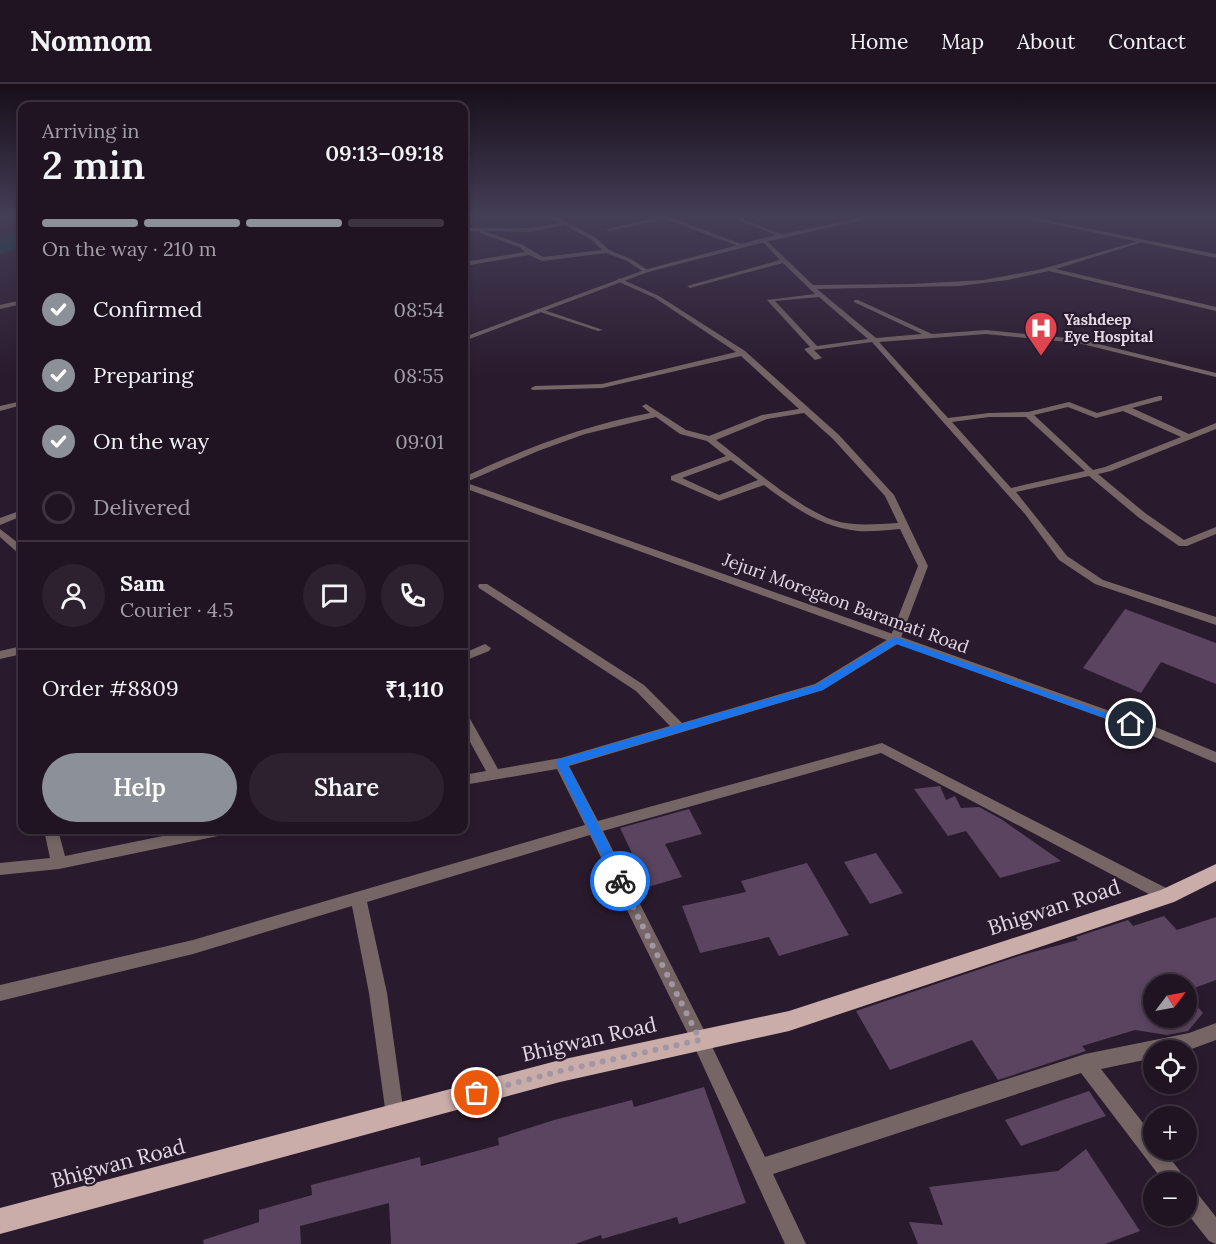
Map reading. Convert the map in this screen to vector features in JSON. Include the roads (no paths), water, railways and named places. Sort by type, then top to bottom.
[{"type":"main road","name":"Bhigwan Road","points":[[0,1221],[560,1071],[789,1021],[1167,896],[1216,872]]},
{"type":"street","points":[[640,268],[646,271]]},
{"type":"street","points":[[468,337],[619,280],[657,268]]},
{"type":"street","points":[[690,286],[757,268]]},
{"type":"street","points":[[791,268],[874,340],[1009,491],[1063,558],[1099,582],[1216,621]]},
{"type":"street","points":[[811,287],[932,285],[1005,278],[1055,268]]},
{"type":"street","points":[[1048,270],[1216,309]]},
{"type":"street","points":[[468,779],[561,763],[819,687],[895,640],[923,566],[888,495],[836,437],[742,353],[657,297],[619,280]]},
{"type":"street","points":[[814,347],[770,300],[820,295]]},
{"type":"street","points":[[856,301],[932,336]]},
{"type":"street","points":[[0,307],[18,303]]},
{"type":"street","points":[[539,310],[600,330]]},
{"type":"street","points":[[818,358],[808,349],[874,340],[986,332],[1078,341],[1216,375]]},
{"type":"street","points":[[535,388],[602,386],[742,353]]},
{"type":"street","points":[[945,422],[989,415],[1028,414],[1069,404],[1096,417],[1159,398]]},
{"type":"street","points":[[0,409],[18,404]]},
{"type":"street","points":[[646,406],[683,432],[710,439],[796,505],[831,523],[860,528],[904,526]]},
{"type":"street","points":[[1124,408],[1189,436]]},
{"type":"street","points":[[710,439],[765,417],[806,410]]},
{"type":"street","points":[[468,478],[544,444],[613,421],[657,414]]},
{"type":"street","points":[[1028,414],[1090,472],[1158,528],[1183,544],[1216,530]]},
{"type":"street","points":[[1009,491],[1108,469],[1216,426]]},
{"type":"street","points":[[1205,430],[1216,435]]},
{"type":"street","points":[[733,456],[674,478],[719,498],[765,481]]},
{"type":"street","name":"Jejuri Moregaon Baramati Road","points":[[468,486],[1153,731],[1216,758]]},
{"type":"street","points":[[0,522],[18,515]]},
{"type":"street","points":[[0,532],[18,547]]},
{"type":"street","points":[[483,586],[640,688],[679,728]]},
{"type":"street","points":[[468,655],[485,648]]},
{"type":"street","points":[[0,655],[18,651]]},
{"type":"street","points":[[468,727],[495,775]]},
{"type":"street","points":[[0,993],[193,947],[594,828],[882,748],[1167,896]]},
{"type":"street","points":[[561,763],[700,1040],[796,1244]]},
{"type":"street","points":[[52,834],[59,863]]},
{"type":"street","points":[[0,869],[59,863],[199,834]]},
{"type":"street","points":[[358,898],[378,993],[395,1115]]},
{"type":"street","points":[[760,1168],[1085,1063],[1189,1042],[1216,1031]]},
{"type":"street","points":[[1085,1063],[1168,1172]]},
{"type":"street","points":[[1197,1209],[1216,1234]]},
{"type":"place","name":"Yashdeep Eye Hospital","points":[[1041,357]]}]
